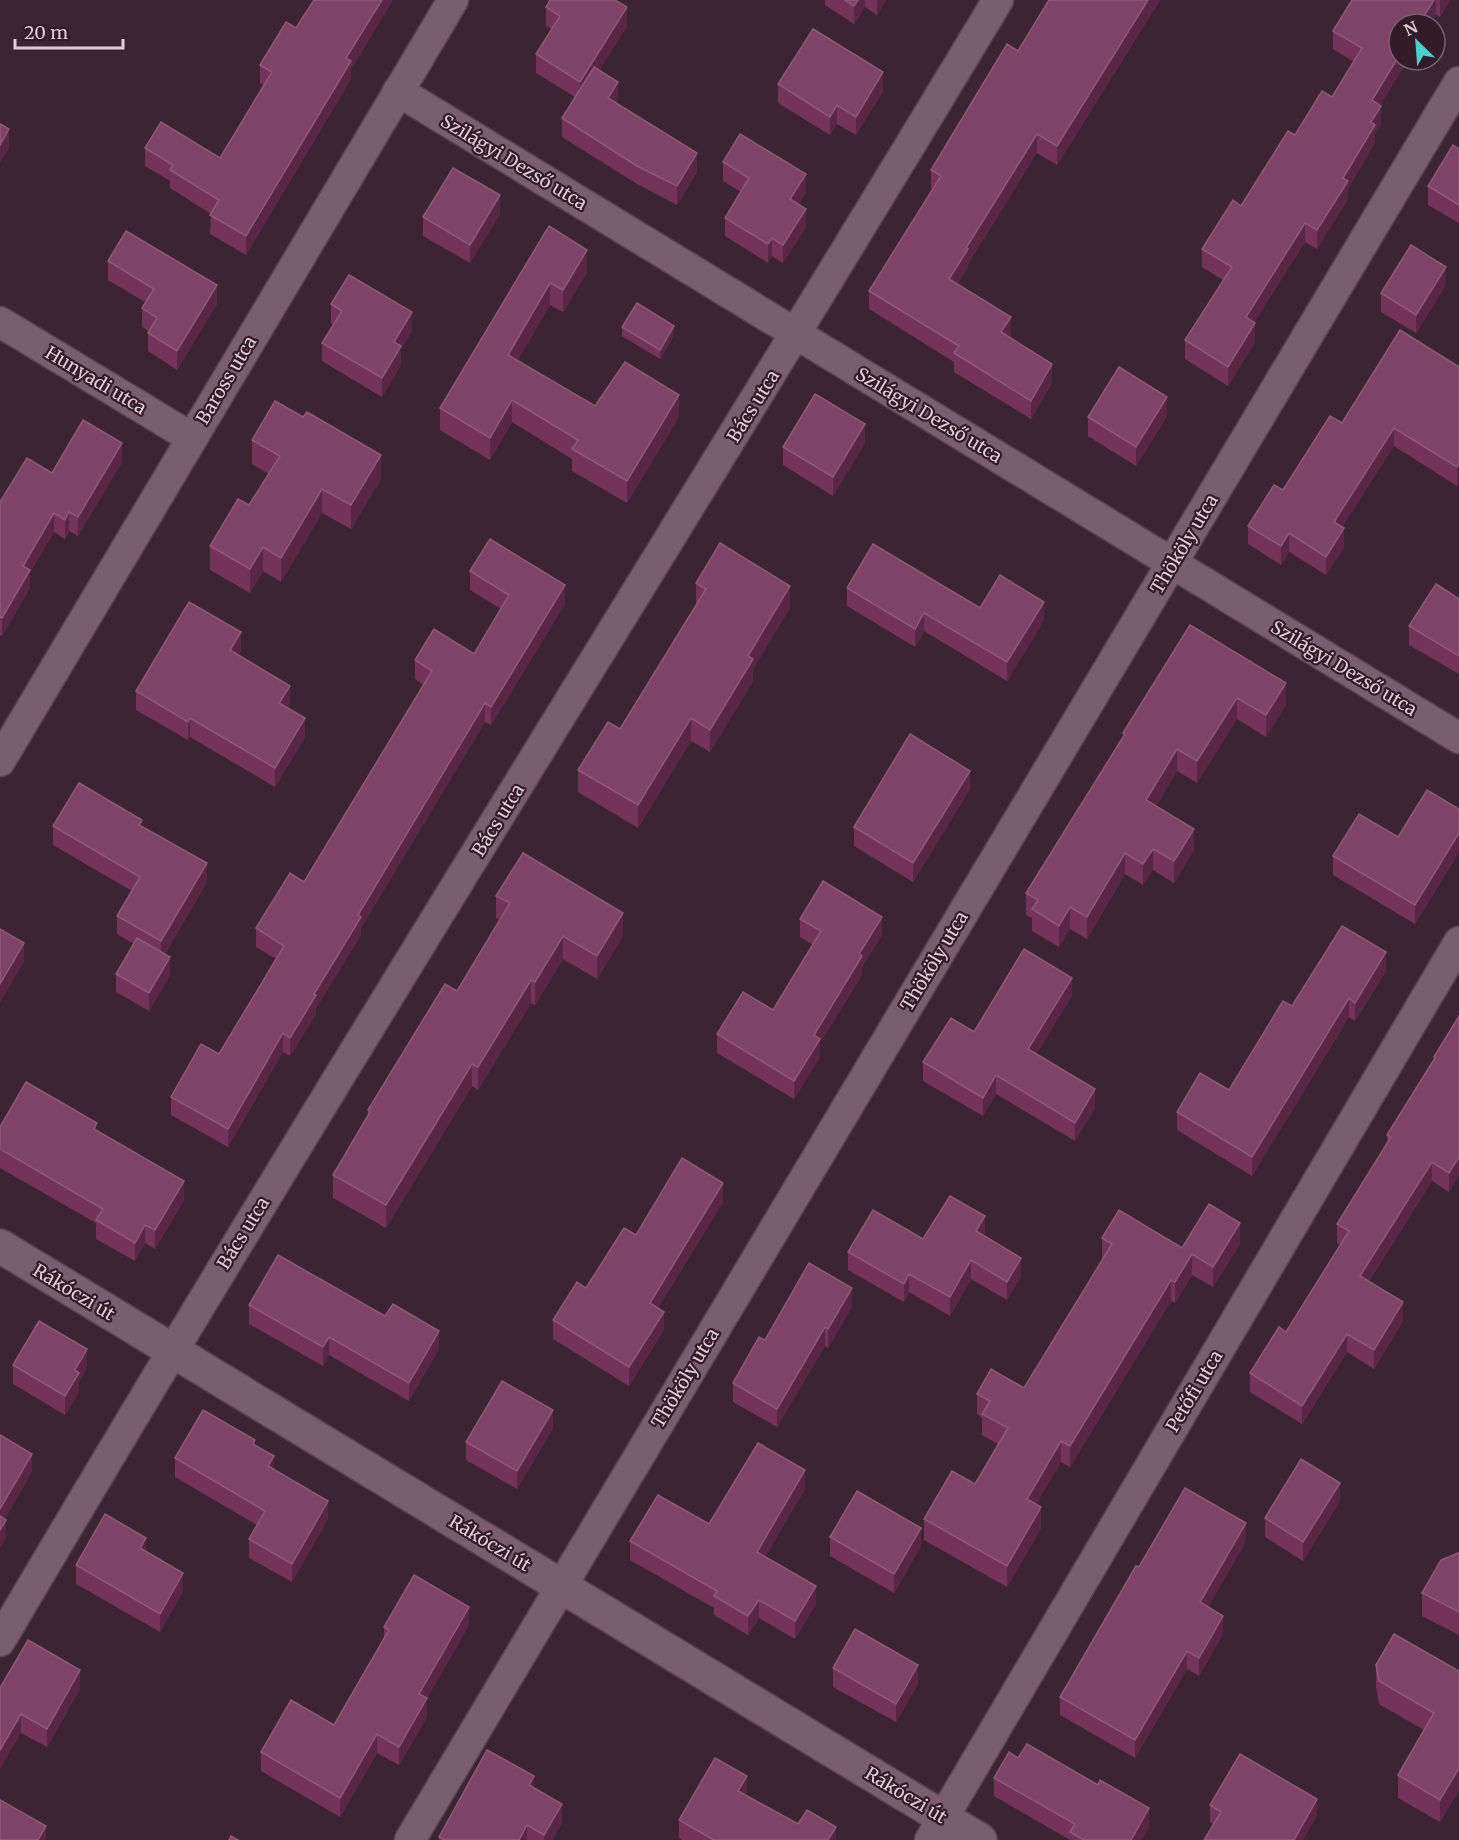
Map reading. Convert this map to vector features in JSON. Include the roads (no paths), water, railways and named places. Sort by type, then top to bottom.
[{"type":"street","name":"Baross utca","points":[[0,761],[453,0]]},
{"type":"street","name":"Bács utca","points":[[0,1641],[171,1351],[797,334],[998,0]]},
{"type":"street","name":"Thököly utca","points":[[410,1840],[1459,82]]},
{"type":"street","name":"Szilágyi Dezső utca","points":[[398,91],[1459,738]]},
{"type":"street","name":"Hunyadi utca","points":[[0,321],[192,438]]},
{"type":"street","name":"Petőfi utca","points":[[936,1828],[1459,942]]},
{"type":"street","name":"Rákóczi út","points":[[0,1246],[561,1586],[936,1828],[981,1840]]}]
